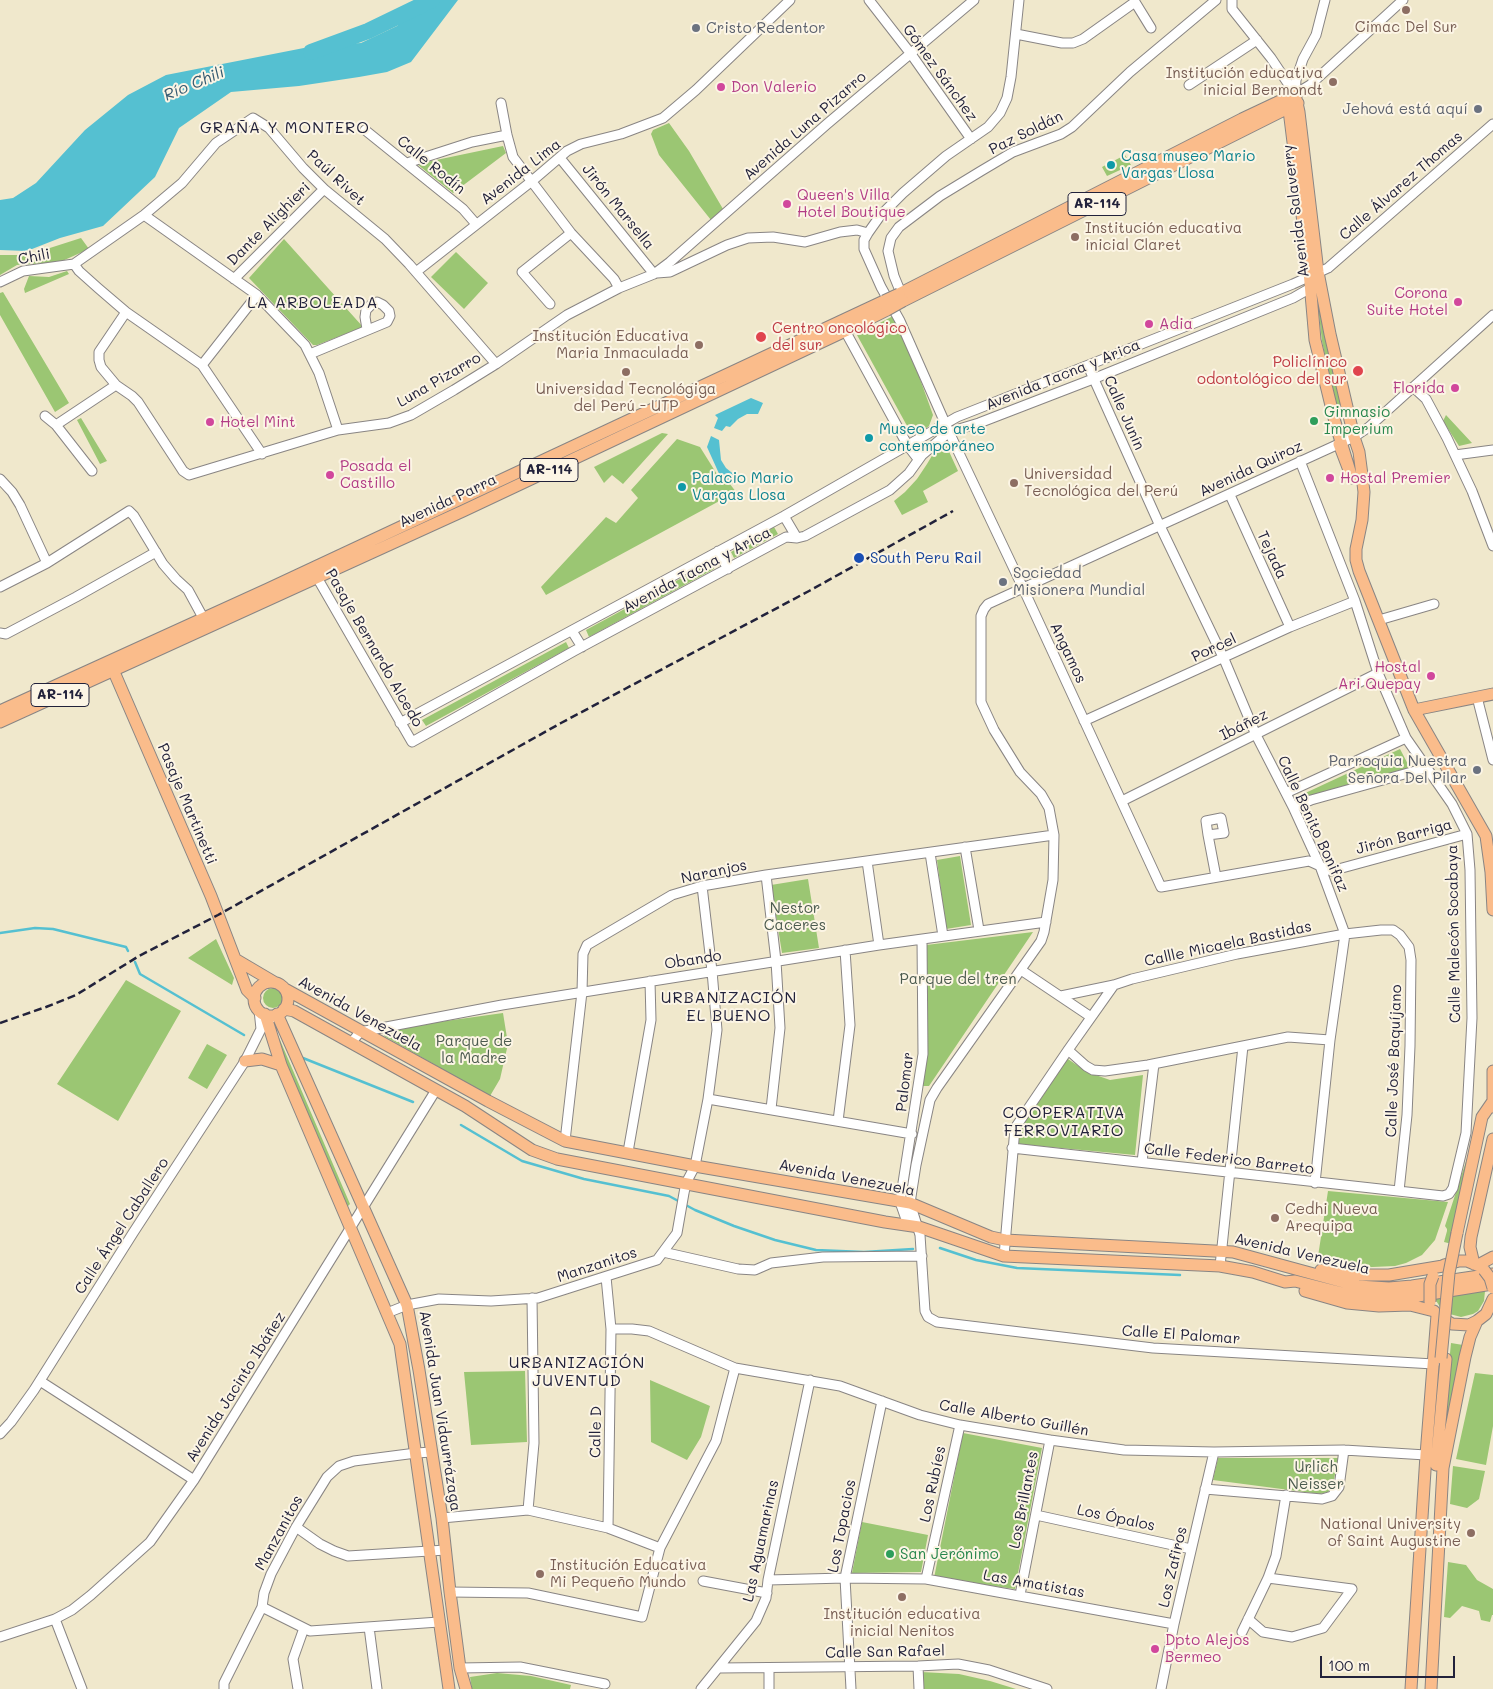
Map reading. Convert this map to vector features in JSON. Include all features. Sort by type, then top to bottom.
[{"type":"main road","name":"AR-114","points":[[902,297],[1292,101]]},
{"type":"main road","name":"Avenida Salaverry","points":[[1292,101],[1317,278],[1359,452],[1364,492],[1362,520],[1357,541],[1356,560],[1359,572],[1414,710],[1490,835]]},
{"type":"main road","name":"Avenida Salaverry","points":[[1317,278],[1315,340],[1335,422],[1352,478]]},
{"type":"main road","name":"Avenida Parra","points":[[0,722],[112,666],[843,327],[902,297]]},
{"type":"main road","points":[[1339,444],[1362,505]]},
{"type":"main road","name":"Avenida Parra","points":[[0,711],[112,666]]},
{"type":"main road","name":"Pasaje Martinetti","points":[[112,666],[211,896],[247,990],[255,998]]},
{"type":"main road","points":[[1414,710],[1493,694]]},
{"type":"main road","points":[[1490,835],[1493,910]]},
{"type":"main road","points":[[235,959],[281,985],[285,989],[288,1002],[270,1016],[257,1007],[255,998],[259,988],[268,982],[274,982]]},
{"type":"main road","name":"Avenida Venezuela","points":[[285,989],[332,1014],[360,1032],[565,1141],[694,1166],[905,1202],[991,1237],[1005,1240],[1232,1252],[1358,1286],[1389,1288],[1412,1286],[1482,1268],[1493,1257]]},
{"type":"main road","name":"Avenida Venezuela","points":[[270,1016],[294,1011],[465,1106],[532,1150],[546,1156],[685,1188],[916,1230],[1004,1256],[1220,1266],[1264,1274],[1286,1282],[1295,1281],[1358,1296],[1389,1298],[1493,1286]]},
{"type":"main road","name":"Avenida Juan Vidaurrázaga","points":[[270,1016],[281,1065],[400,1344],[449,1689]]},
{"type":"main road","name":"Avenida Juan Vidaurrázaga","points":[[270,1016],[345,1168],[407,1306],[442,1518],[460,1668],[466,1689]]},
{"type":"main road","points":[[245,1061],[262,1058],[281,1065]]},
{"type":"main road","points":[[1416,1689],[1425,1580],[1430,1473],[1449,1273],[1487,1118],[1493,1109],[1493,1071]]},
{"type":"main road","points":[[1459,1235],[1482,1117],[1493,1101]]},
{"type":"main road","points":[[1493,1139],[1470,1247],[1493,1286]]},
{"type":"main road","points":[[328,1175],[345,1168]]},
{"type":"main road","points":[[1290,1267],[1353,1275],[1389,1275],[1444,1266],[1459,1261],[1482,1268]]},
{"type":"main road","points":[[1426,1689],[1440,1360],[1430,1284],[1433,1276],[1444,1266]]},
{"type":"main road","points":[[1286,1282],[1297,1288],[1347,1303],[1379,1306],[1410,1305],[1434,1309],[1452,1324],[1469,1325],[1489,1310]]},
{"type":"main road","points":[[1431,1689],[1443,1468],[1470,1337],[1489,1310]]},
{"type":"main road","points":[[1411,1689],[1426,1455],[1440,1360]]},
{"type":"street","name":"Avenida Lima","points":[[416,272],[532,181],[567,151],[581,144],[622,134],[663,118],[696,90],[790,0]]},
{"type":"street","name":"Gómez Sánchez","points":[[869,0],[911,54],[971,139]]},
{"type":"street","name":"Avenida Luna Pizarro","points":[[654,274],[974,0]]},
{"type":"street","points":[[654,274],[670,272],[727,245],[748,238],[773,237],[805,242],[840,232],[857,230],[868,233],[880,216],[909,188],[946,156],[988,127],[1000,113],[1007,98],[1011,77],[1019,0]]},
{"type":"street","name":"Paz Soldán","points":[[902,297],[889,260],[888,251],[891,238],[899,227],[940,196],[1013,152],[1061,134],[1072,127],[1130,72],[1216,0]]},
{"type":"street","name":"Avenida Salaverry","points":[[1232,0],[1232,9],[1280,69],[1292,101]]},
{"type":"street","points":[[1292,101],[1296,80],[1303,59],[1316,35],[1325,0]]},
{"type":"street","points":[[1292,101],[1403,0]]},
{"type":"street","points":[[1016,34],[1062,43],[1073,43],[1084,39],[1135,2],[1151,28]]},
{"type":"street","points":[[1189,85],[1257,40]]},
{"type":"street","points":[[1280,69],[1299,71]]},
{"type":"street","points":[[501,103],[513,157],[571,233],[614,279],[619,288]]},
{"type":"street","name":"Paúl Rivet","points":[[74,264],[144,215],[182,183],[216,143],[253,118],[269,128],[303,168],[324,189],[385,239],[496,364]]},
{"type":"street","name":"Calle Álvarez Thomas","points":[[1317,278],[1493,124]]},
{"type":"street","name":"Calle Rodín","points":[[365,130],[463,209],[476,224]]},
{"type":"street","points":[[407,162],[472,142],[507,135]]},
{"type":"street","name":"Jirón Marsella","points":[[560,158],[654,274]]},
{"type":"street","name":"Dante Alighieri","points":[[234,279],[324,189]]},
{"type":"street","points":[[144,215],[257,296],[305,345],[319,374],[338,430]]},
{"type":"street","points":[[550,304],[522,272],[571,233]]},
{"type":"street","name":"Angamos","points":[[868,233],[864,240],[864,249],[870,264],[900,321],[947,428],[1161,887]]},
{"type":"street","points":[[74,264],[92,283],[126,312],[202,365],[262,454]]},
{"type":"street","name":"Chili","points":[[0,282],[23,271],[74,264]]},
{"type":"street","name":"Luna Pizarro","points":[[116,385],[138,402],[183,471],[189,476],[338,430],[389,423],[410,415],[496,364],[553,323],[619,288],[654,274]]},
{"type":"street","name":"Avenida Tacna y Arica","points":[[412,742],[582,647],[786,537],[797,538],[805,536],[890,490],[909,473],[918,460],[958,417],[1317,278]]},
{"type":"street","name":"Avenida Tacna y Arica","points":[[400,723],[784,516],[908,446],[947,428],[979,423],[1293,298],[1317,278]]},
{"type":"street","points":[[202,365],[257,296]]},
{"type":"street","points":[[56,425],[116,385],[101,367],[99,352],[126,312]]},
{"type":"street","name":"Avenida Quiroz","points":[[905,1202],[916,1165],[930,1100],[936,1088],[1041,941],[1046,922],[1052,880],[1054,835],[1049,808],[1041,794],[1020,772],[994,730],[981,702],[981,616],[984,609],[988,604],[1354,437],[1369,427],[1493,314]]},
{"type":"street","points":[[843,327],[908,446],[918,460]]},
{"type":"street","points":[[310,354],[367,329]]},
{"type":"street","name":"Calle Junín","points":[[1088,366],[1160,526]]},
{"type":"street","points":[[1413,387],[1426,399],[1455,455],[1472,491],[1493,546]]},
{"type":"street","points":[[45,416],[56,425],[92,471]]},
{"type":"street","points":[[1455,455],[1493,450]]},
{"type":"street","name":"Calle Malecón Socabaya","points":[[1300,461],[1355,601],[1378,673],[1406,738],[1452,804],[1467,834],[1470,870],[1472,1018],[1466,1133],[1453,1188],[1449,1194],[1444,1196]]},
{"type":"street","points":[[0,479],[12,492],[20,505],[47,564]]},
{"type":"street","name":"Tejada","points":[[1230,494],[1290,628]]},
{"type":"street","points":[[0,588],[47,564],[129,511],[176,579],[188,590],[206,623]]},
{"type":"street","points":[[784,516],[797,538]]},
{"type":"street","name":"Calle Benito Bonifaz","points":[[1160,526],[1224,659],[1256,735],[1293,807],[1320,866],[1345,934],[1330,1040],[1315,1183]]},
{"type":"street","points":[[718,551],[728,569]]},
{"type":"street","points":[[0,633],[6,634],[15,630],[85,593],[156,552]]},
{"type":"street","name":"Pasaje Bernardo Alcedo","points":[[315,573],[412,742]]},
{"type":"street","name":"Porcel","points":[[1084,721],[1290,628],[1355,601]]},
{"type":"street","points":[[1379,620],[1434,604]]},
{"type":"street","points":[[572,631],[582,647]]},
{"type":"street","name":"Ibáñez","points":[[1122,802],[1378,673]]},
{"type":"street","points":[[1476,698],[1493,760]]},
{"type":"street","points":[[1286,793],[1406,738]]},
{"type":"street","points":[[1293,807],[1311,800],[1426,768]]},
{"type":"street","name":"Jirón Barriga","points":[[1161,887],[1309,861],[1331,871],[1467,834]]},
{"type":"street","name":"Naranjos","points":[[565,1141],[582,992],[583,954],[587,945],[672,895],[702,886],[766,875],[1054,835]]},
{"type":"street","points":[[1208,835],[1216,877]]},
{"type":"street","points":[[965,847],[979,930]]},
{"type":"street","points":[[930,853],[943,936]]},
{"type":"street","points":[[866,861],[879,945]]},
{"type":"street","points":[[766,875],[776,961],[780,1028],[772,1109]]},
{"type":"street","name":"Manzanitos","points":[[387,1312],[439,1299],[491,1301],[532,1298],[657,1260],[663,1252],[677,1233],[685,1188],[694,1166],[708,1099],[717,1030],[702,886]]},
{"type":"street","name":"Obando","points":[[360,1032],[582,992],[712,971],[979,930],[1046,922]]},
{"type":"street","name":"Callle Micaela Bastidas","points":[[1061,996],[1114,985],[1228,956],[1345,934],[1393,930],[1400,935]]},
{"type":"street","name":"Calle José Baquíjano","points":[[1399,1191],[1407,1115],[1411,969],[1409,947],[1400,935]]},
{"type":"street","name":"Palomar","points":[[922,939],[924,1054],[912,1134],[905,1202],[916,1230],[922,1255],[925,1311],[928,1317]]},
{"type":"street","points":[[838,1121],[850,1024],[844,950]]},
{"type":"street","points":[[1021,970],[1091,1018]]},
{"type":"street","points":[[628,1152],[651,1020],[650,981]]},
{"type":"street","points":[[1004,1256],[1015,1128],[1114,985]]},
{"type":"street","name":"Calle Ángel Caballero","points":[[0,1434],[11,1422],[40,1380],[245,1061],[270,1016]]},
{"type":"street","points":[[351,1043],[360,1032]]},
{"type":"street","points":[[1068,1050],[1086,1066],[1094,1070],[1105,1071],[1154,1064],[1288,1037],[1330,1040]]},
{"type":"street","points":[[1220,1266],[1242,1046]]},
{"type":"street","points":[[1142,1162],[1154,1064]]},
{"type":"street","name":"Avenida Jacinto Ibáñez","points":[[0,1637],[55,1619],[72,1610],[150,1542],[194,1480],[436,1090]]},
{"type":"street","points":[[708,1099],[912,1134]]},
{"type":"street","name":"Calle Federico Barreto","points":[[1012,1148],[1444,1196]]},
{"type":"street","points":[[663,1252],[738,1269],[755,1270],[772,1263],[823,1257],[922,1255]]},
{"type":"street","name":"Calle D","points":[[606,1277],[611,1329],[608,1528]]},
{"type":"street","points":[[528,1510],[534,1443],[532,1298]]},
{"type":"street","name":"Calle El Palomar","points":[[928,1317],[938,1322],[1152,1348],[1440,1360]]},
{"type":"street","name":"Calle Alberto Guillén","points":[[611,1329],[649,1331],[735,1368],[840,1386],[920,1415],[960,1425],[1050,1440],[1124,1450],[1214,1452],[1344,1450],[1426,1455]]},
{"type":"street","points":[[450,1592],[528,1593],[642,1617],[660,1548],[716,1441],[735,1368]]},
{"type":"street","points":[[40,1380],[194,1480]]},
{"type":"street","name":"Las Aguamarinas","points":[[702,1689],[756,1620],[767,1592],[810,1380]]},
{"type":"street","name":"Los Topacios","points":[[850,1689],[844,1578],[882,1401]]},
{"type":"street","name":"Los Rubíes","points":[[926,1579],[960,1425]]},
{"type":"street","name":"Los Brillantes","points":[[1020,1595],[1050,1440]]},
{"type":"street","points":[[1205,1489],[1322,1499],[1332,1496],[1339,1487],[1344,1450]]},
{"type":"street","name":"Manzanitos","points":[[224,1689],[224,1683],[262,1607],[264,1593],[271,1574],[296,1527],[327,1477],[339,1466],[354,1461],[432,1452]]},
{"type":"street","name":"Los Zafiros","points":[[1161,1689],[1214,1452]]},
{"type":"street","points":[[1242,1632],[1268,1578],[1276,1556],[1286,1495]]},
{"type":"street","points":[[442,1518],[528,1510],[608,1528],[660,1548]]},
{"type":"street","name":"Los Ópalos","points":[[1036,1515],[1191,1549]]},
{"type":"street","points":[[296,1527],[320,1544],[348,1556],[446,1550]]},
{"type":"street","name":"Las Amatistas","points":[[768,1580],[844,1578],[926,1579],[1174,1624]]},
{"type":"street","points":[[1248,1620],[1263,1632],[1292,1637],[1323,1628],[1352,1589],[1268,1578]]},
{"type":"street","points":[[703,1581],[767,1592]]},
{"type":"street","points":[[262,1607],[310,1631],[439,1622]]},
{"type":"street","points":[[55,1619],[82,1689]]},
{"type":"street","points":[[369,1627],[377,1689]]},
{"type":"street","points":[[298,1689],[293,1659],[304,1628]]},
{"type":"street","name":"Calle San Rafael","points":[[719,1668],[958,1664],[989,1670],[1048,1689]]},
{"type":"street","points":[[918,1666],[919,1689]]},
{"type":"street","points":[[460,1668],[520,1667],[605,1684]]},
{"type":"street","points":[[769,1668],[769,1689]]},
{"type":"green space","points":[[669,123],[689,151],[723,209],[711,220],[659,155],[651,134],[653,130]]},
{"type":"green space","points":[[503,146],[506,153],[453,193],[417,164]]},
{"type":"green space","points":[[1125,155],[1131,165],[1107,176],[1102,167]]},
{"type":"green space","points":[[81,238],[89,249],[60,262],[17,265],[0,275],[0,255],[28,255]]},
{"type":"green space","points":[[284,239],[363,327],[313,345],[249,278]]},
{"type":"green space","points":[[456,252],[488,283],[464,309],[431,277]]},
{"type":"green space","points":[[67,271],[69,274],[25,293],[24,289],[29,276],[49,277]]},
{"type":"green space","points":[[3,292],[69,403],[55,412],[0,315],[0,293]]},
{"type":"green space","points":[[1317,298],[1344,417],[1338,419],[1322,341]]},
{"type":"green space","points":[[893,316],[902,329],[933,415],[929,426],[921,432],[913,433],[906,424],[857,335]]},
{"type":"green space","points":[[1446,415],[1472,443],[1459,446],[1443,421]]},
{"type":"green space","points":[[81,418],[107,461],[100,464],[77,420]]},
{"type":"green space","points":[[662,433],[668,434],[623,484],[612,475],[604,483],[594,467]]},
{"type":"green space","points":[[677,439],[700,447],[720,479],[730,484],[736,492],[546,595],[541,587],[606,517],[616,523],[638,498],[631,490]]},
{"type":"green space","points":[[946,445],[958,471],[923,491],[928,502],[902,515],[894,501],[917,479],[936,449]]},
{"type":"green space","points":[[774,527],[778,534],[734,558],[731,552]]},
{"type":"green space","points":[[711,562],[714,569],[589,637],[586,630]]},
{"type":"green space","points":[[566,642],[569,648],[426,726],[422,720]]},
{"type":"green space","points":[[1400,749],[1411,770],[1304,800],[1301,795]]},
{"type":"green space","points":[[960,856],[971,925],[946,929],[937,860]]},
{"type":"green space","name":"Nestor Caceres","points":[[808,879],[819,948],[782,953],[771,885]]},
{"type":"green space","name":"Parque del tren","points":[[1033,932],[929,1086],[921,1086],[928,1049],[918,946]]},
{"type":"green space","points":[[216,939],[234,978],[232,985],[188,958]]},
{"type":"green space","points":[[126,980],[181,1011],[118,1121],[57,1084]]},
{"type":"green space","points":[[273,988],[280,991],[283,998],[280,1005],[273,1008],[266,1005],[263,998],[266,991]]},
{"type":"green space","name":"Parque de la Madre","points":[[503,1013],[508,1044],[500,1079],[490,1096],[384,1036],[388,1029]]},
{"type":"green space","points":[[277,1033],[350,1204],[346,1208],[287,1069]]},
{"type":"green space","points":[[207,1044],[227,1055],[207,1089],[188,1078]]},
{"type":"green space","points":[[1065,1057],[1087,1072],[1110,1080],[1143,1075],[1135,1155],[1018,1144],[1021,1126]]},
{"type":"green space","points":[[1471,1146],[1452,1244],[1444,1242],[1447,1231],[1445,1226]]},
{"type":"green space","points":[[1328,1191],[1448,1202],[1435,1240],[1422,1255],[1395,1266],[1350,1268],[1317,1263]]},
{"type":"green space","points":[[1485,1291],[1484,1301],[1478,1311],[1461,1317],[1446,1313],[1435,1299]]},
{"type":"green space","points":[[1451,1343],[1463,1345],[1440,1455],[1444,1414]]},
{"type":"green space","points":[[525,1371],[527,1442],[471,1445],[464,1372]]},
{"type":"green space","points":[[1475,1373],[1493,1375],[1493,1426],[1486,1465],[1456,1459]]},
{"type":"green space","points":[[650,1380],[710,1406],[701,1437],[687,1460],[651,1442]]},
{"type":"green space","points":[[963,1433],[1042,1448],[1015,1589],[934,1578]]},
{"type":"green space","name":"Urlich Neisser","points":[[1218,1458],[1338,1458],[1333,1485],[1328,1492],[1320,1494],[1213,1480]]},
{"type":"green space","points":[[1453,1466],[1485,1471],[1479,1499],[1467,1508],[1450,1504]]},
{"type":"green space","name":"San Jerónimo","points":[[862,1522],[928,1535],[921,1572],[852,1573]]},
{"type":"green space","points":[[1448,1562],[1466,1565],[1477,1580],[1493,1589],[1493,1615],[1490,1622],[1481,1620],[1479,1611],[1462,1606],[1450,1618],[1444,1617]]},
{"type":"green space","points":[[921,1672],[959,1674],[1016,1689],[922,1689]]},
{"type":"green space","points":[[497,1673],[531,1676],[571,1685],[570,1689],[472,1689],[470,1677]]},
{"type":"water","points":[[425,0],[458,0],[411,62],[387,72],[359,77],[299,86],[231,92],[179,128],[155,177],[103,226],[60,238],[27,251],[0,250],[0,200],[13,198],[36,183],[85,130],[128,95],[166,75],[314,46],[361,43],[397,26]]},
{"type":"water","points":[[751,398],[763,403],[758,414],[747,414],[730,427],[726,426],[722,431],[714,428],[718,418],[715,415]]},
{"type":"water","points":[[711,436],[719,440],[721,460],[726,468],[736,476],[733,484],[721,478],[707,447]]},
{"type":"waterway","name":"Río Chili","points":[[311,52],[368,31],[432,0]]},
{"type":"waterway","points":[[0,933],[35,928],[53,929],[126,947],[128,951]]},
{"type":"waterway","points":[[135,962],[140,974],[244,1035]]},
{"type":"waterway","points":[[303,1058],[413,1102]]},
{"type":"waterway","points":[[461,1125],[522,1161],[584,1179],[669,1196],[695,1210],[775,1240],[816,1250],[864,1252],[913,1249]]},
{"type":"waterway","points":[[940,1248],[976,1260],[1017,1268],[1180,1275]]},
{"type":"railway","points":[[0,1023],[76,995],[139,956],[218,915],[561,723],[809,591],[953,511]]},
{"type":"place","name":"Cimac Del Sur","points":[[1406,10]]},
{"type":"place","name":"Cristo Redentor","points":[[696,28]]},
{"type":"place","name":"Institución educativa inicial Bermondt","points":[[1333,82]]},
{"type":"place","name":"Don Valerio","points":[[721,87]]},
{"type":"place","name":"Jehová está aquí","points":[[1478,109]]},
{"type":"place","name":"Casa museo Mario Vargas Llosa","points":[[1111,165]]},
{"type":"place","name":"Queen's Villa Hotel Boutique","points":[[787,204]]},
{"type":"place","name":"Institución educativa inicial Claret","points":[[1075,237]]},
{"type":"place","name":"Corona Suite Hotel","points":[[1458,302]]},
{"type":"place","name":"Adia","points":[[1149,324]]},
{"type":"place","name":"Centro oncológico del sur","points":[[761,337]]},
{"type":"place","name":"Institución Educativa Maria Inmaculada","points":[[699,345]]},
{"type":"place","name":"Policlínico odontológico del sur","points":[[1358,371]]},
{"type":"place","name":"Universidad Tecnológiga del Perú - UTP","points":[[626,372]]},
{"type":"place","name":"Florida","points":[[1455,388]]},
{"type":"place","name":"Gimnasio Imperium","points":[[1314,421]]},
{"type":"place","name":"Hotel Mint","points":[[210,422]]},
{"type":"place","name":"Museo de arte contemporáneo","points":[[869,438]]},
{"type":"place","name":"Posada el Castillo","points":[[330,475]]},
{"type":"place","name":"Hostal Premier","points":[[1330,478]]},
{"type":"place","name":"Universidad Tecnológica del Perú","points":[[1014,483]]},
{"type":"place","name":"Palacio Mario Vargas Llosa","points":[[682,487]]},
{"type":"place","name":"South Peru Rail","points":[[859,558]]},
{"type":"place","name":"Sociedad Misionera Mundial","points":[[1003,582]]},
{"type":"place","name":"Hostal Ari Quepay","points":[[1431,676]]},
{"type":"place","name":"Parroquia Nuestra Señora Del Pilar","points":[[1477,770]]},
{"type":"place","name":"Cedhi Nueva Arequipa","points":[[1275,1218]]},
{"type":"place","name":"National University of Saint Augustine","points":[[1471,1533]]},
{"type":"place","name":"San Jerónimo","points":[[890,1554]]},
{"type":"place","name":"Institución Educativa Mi Pequeño Mundo","points":[[540,1574]]},
{"type":"place","name":"Institución educativa inicial Nenitos","points":[[902,1597]]},
{"type":"place","name":"Dpto Alejos Bermeo","points":[[1155,1649]]},
{"type":"district","name":"GRAÑA Y MONTERO","points":[[285,128]]},
{"type":"district","name":"LA ARBOLEADA","points":[[313,303]]},
{"type":"district","name":"URBANIZACIÓN EL BUENO","points":[[729,1007]]},
{"type":"district","name":"COOPERATIVA FERROVIARIO","points":[[1064,1122]]},
{"type":"district","name":"URBANIZACIÓN JUVENTUD","points":[[577,1372]]}]
